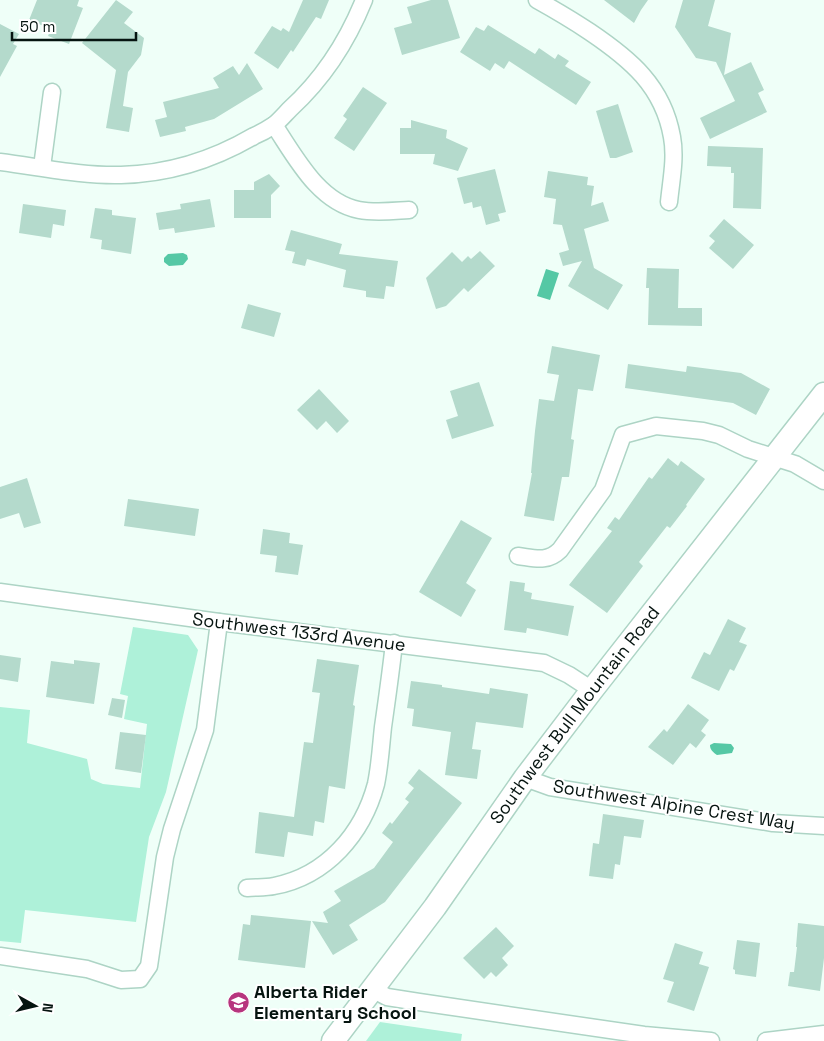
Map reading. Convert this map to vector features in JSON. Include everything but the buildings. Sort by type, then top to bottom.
[{"type":"main road","name":"Southwest Bull Mountain Road","points":[[333,1041],[435,906],[525,778],[824,394]]},
{"type":"street","points":[[0,162],[120,175],[172,169],[197,163],[222,153],[274,125],[302,98],[326,71],[342,47],[364,0]]},
{"type":"street","points":[[537,0],[558,11],[613,47],[634,65],[652,86],[666,112],[673,138],[670,202]]},
{"type":"street","points":[[42,167],[52,92]]},
{"type":"street","points":[[274,125],[306,172],[322,190],[338,202],[357,210],[378,212],[408,210]]},
{"type":"street","points":[[518,556],[544,560],[554,557],[603,490],[623,435],[656,426],[703,431],[719,435],[748,449],[795,464],[824,482]]},
{"type":"street","name":"Southwest 133rd Avenue","points":[[0,592],[544,663],[570,675],[592,690]]},
{"type":"street","points":[[0,956],[87,969],[121,980],[140,979],[149,966],[165,857],[172,829],[205,730],[219,622]]},
{"type":"street","points":[[247,888],[274,886],[314,871],[337,854],[356,831],[368,808],[376,782],[394,643]]},
{"type":"street","name":"Southwest Alpine Crest Way","points":[[525,778],[550,787],[773,823],[824,826]]},
{"type":"street","points":[[372,989],[392,998],[644,1035],[711,1041]]},
{"type":"street","points":[[766,1041],[824,1034]]},
{"type":"shaded area","points":[[183,253],[187,255],[188,259],[183,265],[169,266],[164,262],[164,258],[168,254]]},
{"type":"shaded area","points":[[546,269],[559,273],[550,300],[537,296]]},
{"type":"shaded area","points":[[133,627],[188,635],[198,650],[166,792],[149,837],[136,922],[25,910],[21,943],[0,941],[0,707],[30,710],[27,743],[87,759],[91,779],[103,784],[140,788],[147,724],[124,719],[128,696],[120,694]]},
{"type":"shaded area","points":[[714,743],[731,744],[734,748],[732,753],[717,755],[710,747]]},
{"type":"shaded area","points":[[380,1022],[462,1034],[461,1041],[366,1041]]},
{"type":"place","name":"Alberta Rider Elementary School","points":[[238,1002]]}]
